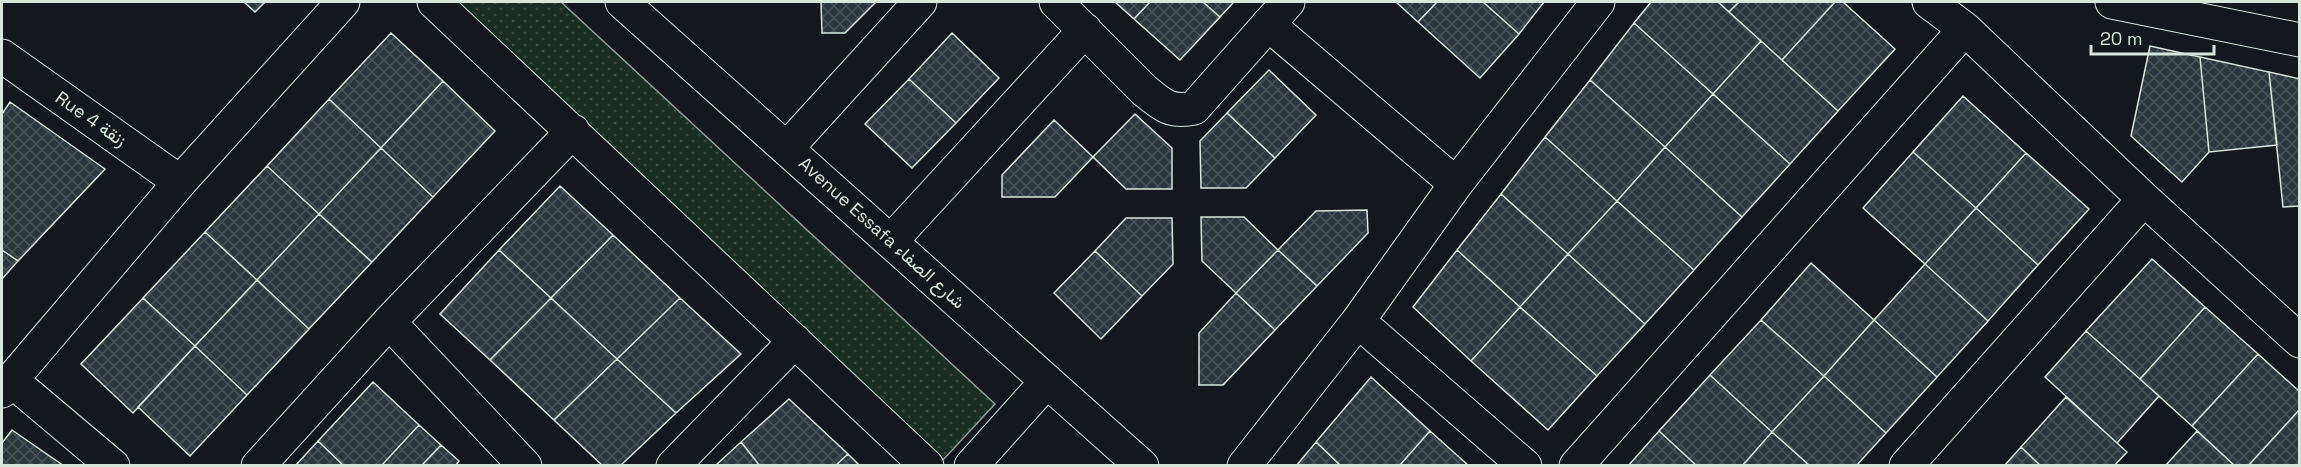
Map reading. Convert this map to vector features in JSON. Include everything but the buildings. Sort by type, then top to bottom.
[{"type":"street","points":[[113,465],[6,386],[180,182],[343,2]]},
{"type":"street","points":[[434,2],[927,465]]},
{"type":"street","name":"Avenue Essafa شارع الصفاء","points":[[622,2],[1142,465]]},
{"type":"street","points":[[787,148],[920,2]]},
{"type":"street","points":[[1056,2],[1144,90],[1160,103],[1180,111],[1194,108],[1278,13],[1456,184]]},
{"type":"street","points":[[1244,465],[1358,321],[1456,184],[1598,2]]},
{"type":"street","points":[[1929,2],[1965,29],[2144,199],[2300,341]]},
{"type":"street","points":[[2112,2],[2300,40]]},
{"type":"street","points":[[1576,465],[1965,29]]},
{"type":"street","points":[[891,241],[1085,30]]},
{"type":"street","name":"Rue 4 زنقة","points":[[2,56],[180,182]]},
{"type":"street","points":[[258,465],[389,322],[573,131]]},
{"type":"street","points":[[1906,465],[2144,199]]},
{"type":"street","points":[[1358,321],[1525,465]]},
{"type":"street","points":[[389,322],[525,465]]},
{"type":"street","points":[[673,465],[795,341]]},
{"type":"street","points":[[971,465],[1047,381]]},
{"type":"green space","points":[[448,2],[561,2],[995,404],[942,461]]}]
